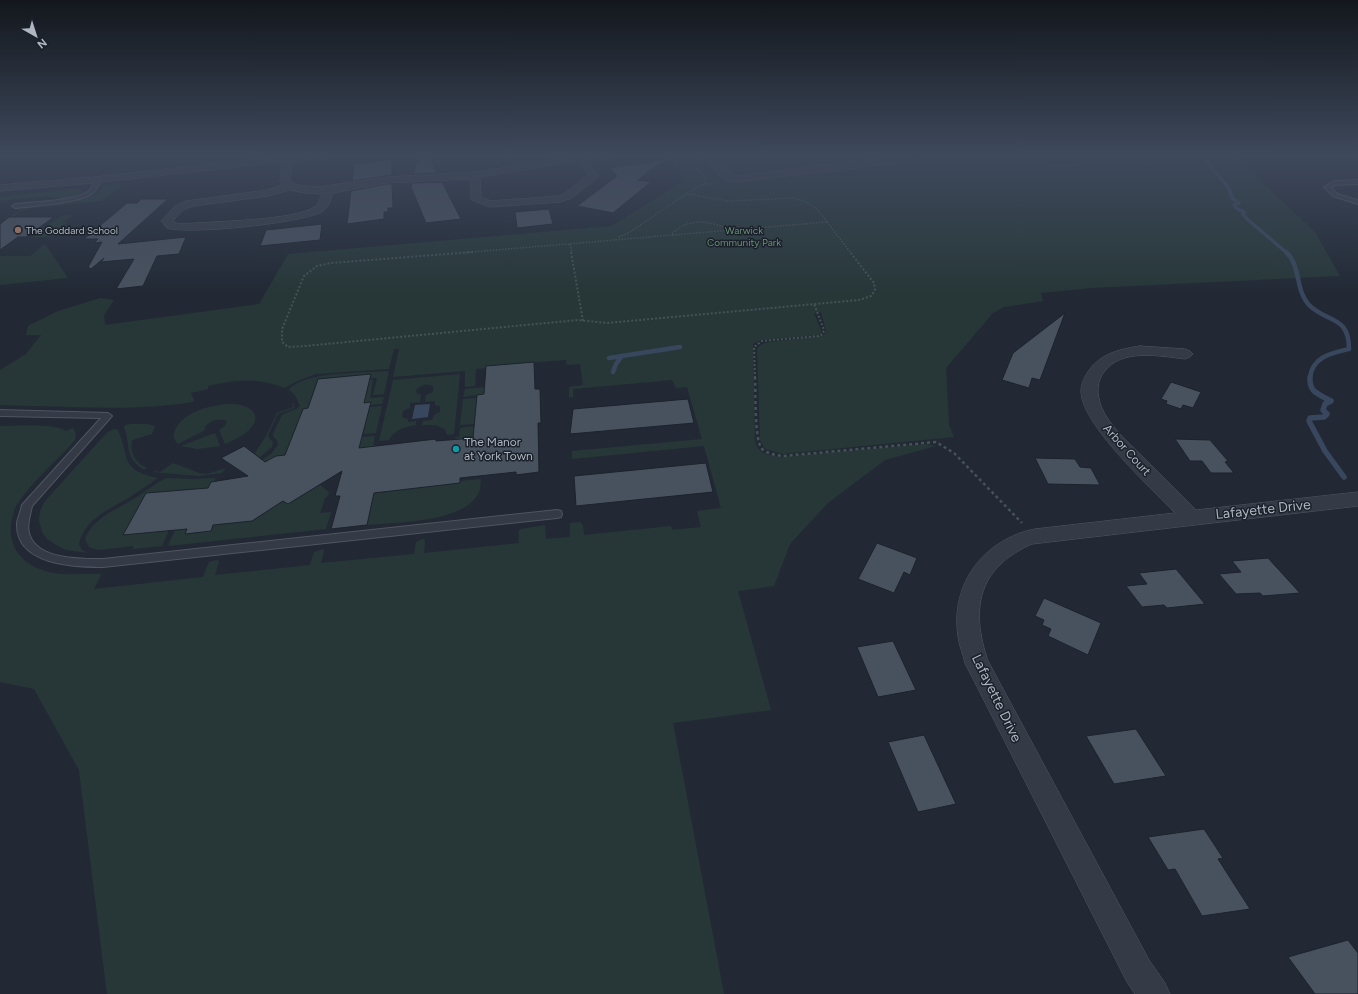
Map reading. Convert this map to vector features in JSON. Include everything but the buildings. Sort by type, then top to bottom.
[{"type":"street","points":[[209,200],[190,203],[179,208],[167,221],[167,223],[170,226],[178,227],[303,215],[320,208],[325,200]]},
{"type":"street","points":[[480,200],[490,204],[541,200]]},
{"type":"street","name":"Arbor Court","points":[[1185,354],[1141,350],[1117,356],[1105,362],[1096,369],[1091,378],[1089,388],[1092,402],[1098,416],[1112,435],[1191,517]]},
{"type":"street","name":"Lafayette Drive","points":[[1154,994],[1138,972],[980,670],[969,637],[968,615],[970,593],[976,577],[1003,549],[1026,538],[1191,517],[1358,499]]},
{"type":"lane","points":[[14,206],[61,200]]},
{"type":"lane","points":[[0,413],[108,416],[27,505],[24,515],[23,529],[28,544],[37,553],[56,560],[77,564],[103,563],[557,514]]},
{"type":"path","points":[[617,239],[678,200]]},
{"type":"path","points":[[723,200],[746,200]]},
{"type":"path","points":[[802,200],[812,204],[827,222],[874,283],[875,290],[870,296],[859,300],[607,323],[571,321],[288,347],[282,342],[282,329],[304,276],[317,266],[346,261],[827,222]]},
{"type":"path","points":[[672,234],[683,225],[696,223],[711,222],[729,230]]},
{"type":"path","points":[[570,244],[583,321]]},
{"type":"path","points":[[814,304],[824,330],[823,334],[819,336],[762,341],[754,347],[756,435],[760,448],[766,452],[783,456],[936,442],[954,453],[1035,537]]},
{"type":"green space","points":[[103,200],[34,208],[23,210],[13,217],[9,217],[25,207],[76,201]]},
{"type":"green space","name":"Warwick Community Park","points":[[653,200],[1281,200],[1315,232],[1340,276],[1091,288],[1041,293],[1043,301],[1004,307],[993,313],[946,368],[949,425],[954,437],[783,454],[765,449],[760,440],[757,348],[764,343],[824,335],[826,331],[821,312],[814,313],[821,330],[819,335],[761,340],[753,344],[755,440],[758,448],[764,453],[781,457],[926,444],[936,446],[885,460],[828,503],[790,544],[774,586],[738,591],[771,710],[673,723],[724,994],[107,994],[79,770],[34,689],[0,682],[0,426],[44,426],[61,428],[66,431],[73,428],[76,434],[75,440],[36,481],[16,506],[12,520],[11,533],[13,544],[18,553],[25,561],[35,567],[47,572],[61,574],[100,574],[101,575],[94,589],[203,577],[209,562],[217,560],[219,561],[215,575],[310,565],[314,552],[323,549],[324,551],[321,563],[414,554],[416,542],[423,539],[425,541],[424,553],[519,543],[519,531],[521,529],[545,525],[546,539],[570,537],[570,523],[580,522],[583,525],[584,535],[671,526],[672,530],[701,527],[697,511],[721,508],[704,446],[572,459],[572,451],[702,439],[687,387],[676,388],[672,380],[573,389],[573,397],[569,398],[569,387],[583,385],[580,364],[567,365],[566,360],[486,366],[486,368],[476,369],[475,386],[465,387],[465,371],[393,377],[399,349],[394,349],[389,369],[316,374],[284,388],[265,382],[256,381],[228,382],[208,386],[208,389],[191,393],[194,400],[193,402],[121,408],[0,405],[0,370],[26,354],[41,335],[26,335],[28,326],[58,311],[100,298],[114,300],[104,315],[105,325],[259,304],[288,254],[611,226]]},
{"type":"green space","points":[[73,215],[62,223],[67,223],[50,237],[32,237],[61,216]]},
{"type":"green space","points":[[45,244],[68,278],[0,285],[0,256],[30,256]]},
{"type":"green space","points":[[389,371],[384,394],[373,395],[377,378],[370,378],[370,374],[318,379],[308,408],[303,409],[299,419],[302,433],[293,433],[289,445],[292,455],[279,456],[271,459],[269,462],[258,463],[271,454],[278,445],[273,434],[282,415],[300,406],[295,395],[289,390],[296,384],[307,379],[321,376]]},
{"type":"green space","points":[[460,374],[454,434],[447,435],[445,429],[436,425],[422,425],[423,421],[432,420],[434,415],[440,412],[440,406],[435,405],[435,401],[425,402],[426,395],[433,392],[433,386],[424,385],[416,390],[417,394],[421,395],[420,402],[410,403],[410,408],[403,411],[402,417],[408,419],[408,422],[416,421],[416,425],[400,430],[389,440],[379,441],[393,380]]},
{"type":"green space","points":[[373,379],[370,398],[384,397],[382,404],[370,405],[371,402],[364,403],[369,380]]},
{"type":"green space","points":[[485,387],[484,394],[463,397],[465,389]]},
{"type":"green space","points":[[477,398],[475,424],[460,425],[463,399]]},
{"type":"green space","points":[[294,403],[294,408],[278,414],[268,435],[273,442],[272,447],[255,461],[251,458],[256,455],[254,454],[265,438],[277,413],[293,407],[292,404]]},
{"type":"green space","points":[[238,404],[248,408],[252,410],[254,414],[254,423],[250,429],[241,436],[225,444],[219,430],[224,427],[227,422],[219,419],[211,422],[204,428],[205,430],[178,444],[174,436],[175,430],[179,423],[185,418],[192,413],[208,407]]},
{"type":"green space","points":[[382,406],[376,433],[363,434],[365,426],[360,416],[368,415],[370,407]]},
{"type":"green space","points":[[147,424],[155,426],[152,434],[132,440],[134,457],[139,463],[147,468],[144,470],[133,460],[129,451],[124,428],[125,425]]},
{"type":"green space","points":[[475,426],[481,442],[454,445],[455,437],[459,437],[460,428]]},
{"type":"green space","points":[[115,429],[118,430],[128,462],[132,467],[146,475],[158,478],[92,521],[82,535],[79,544],[82,550],[88,553],[66,550],[47,539],[42,532],[39,520],[40,511],[45,501],[102,438],[108,432]]},
{"type":"green space","points":[[215,433],[220,446],[197,449],[181,446]]},
{"type":"green space","points":[[375,436],[373,444],[377,447],[349,454],[362,437]]},
{"type":"green space","points":[[173,463],[199,473],[207,474],[226,468],[222,473],[199,476],[152,472],[160,472]]},
{"type":"green space","points":[[166,478],[216,478],[211,482],[208,488],[146,493],[123,535],[169,530],[162,546],[133,549],[133,546],[98,550],[89,547],[85,539],[93,526],[99,520]]},
{"type":"green space","points":[[481,479],[478,494],[470,504],[458,511],[444,516],[411,522],[367,525],[374,493],[388,492],[389,486],[397,490],[419,488],[419,483],[460,483],[460,481]]},
{"type":"green space","points":[[320,485],[329,492],[328,496],[325,498],[320,513],[331,512],[326,529],[168,546],[175,530],[187,529],[186,534],[210,531],[213,525],[252,521],[283,501],[288,504]]},
{"type":"water","points":[[430,404],[428,417],[412,419],[415,405]]},
{"type":"waterway","points":[[1235,200],[1239,203],[1234,205],[1236,208],[1244,212],[1243,214],[1247,219],[1287,253]]},
{"type":"waterway","points":[[1287,253],[1291,257],[1294,264],[1302,292],[1309,305],[1316,311],[1341,325],[1348,338],[1349,349],[1329,354],[1318,361],[1314,365],[1310,378]]},
{"type":"waterway","points":[[609,358],[680,347]]},
{"type":"waterway","points":[[613,372],[616,364],[622,356]]},
{"type":"waterway","points":[[1310,378],[1311,387],[1313,390],[1331,401],[1325,404],[1323,410],[1327,414],[1324,417],[1310,418],[1309,421],[1325,451],[1344,477]]},
{"type":"place","name":"The Goddard School","points":[[18,230]]},
{"type":"place","name":"The Manor at York Town","points":[[456,449]]}]
